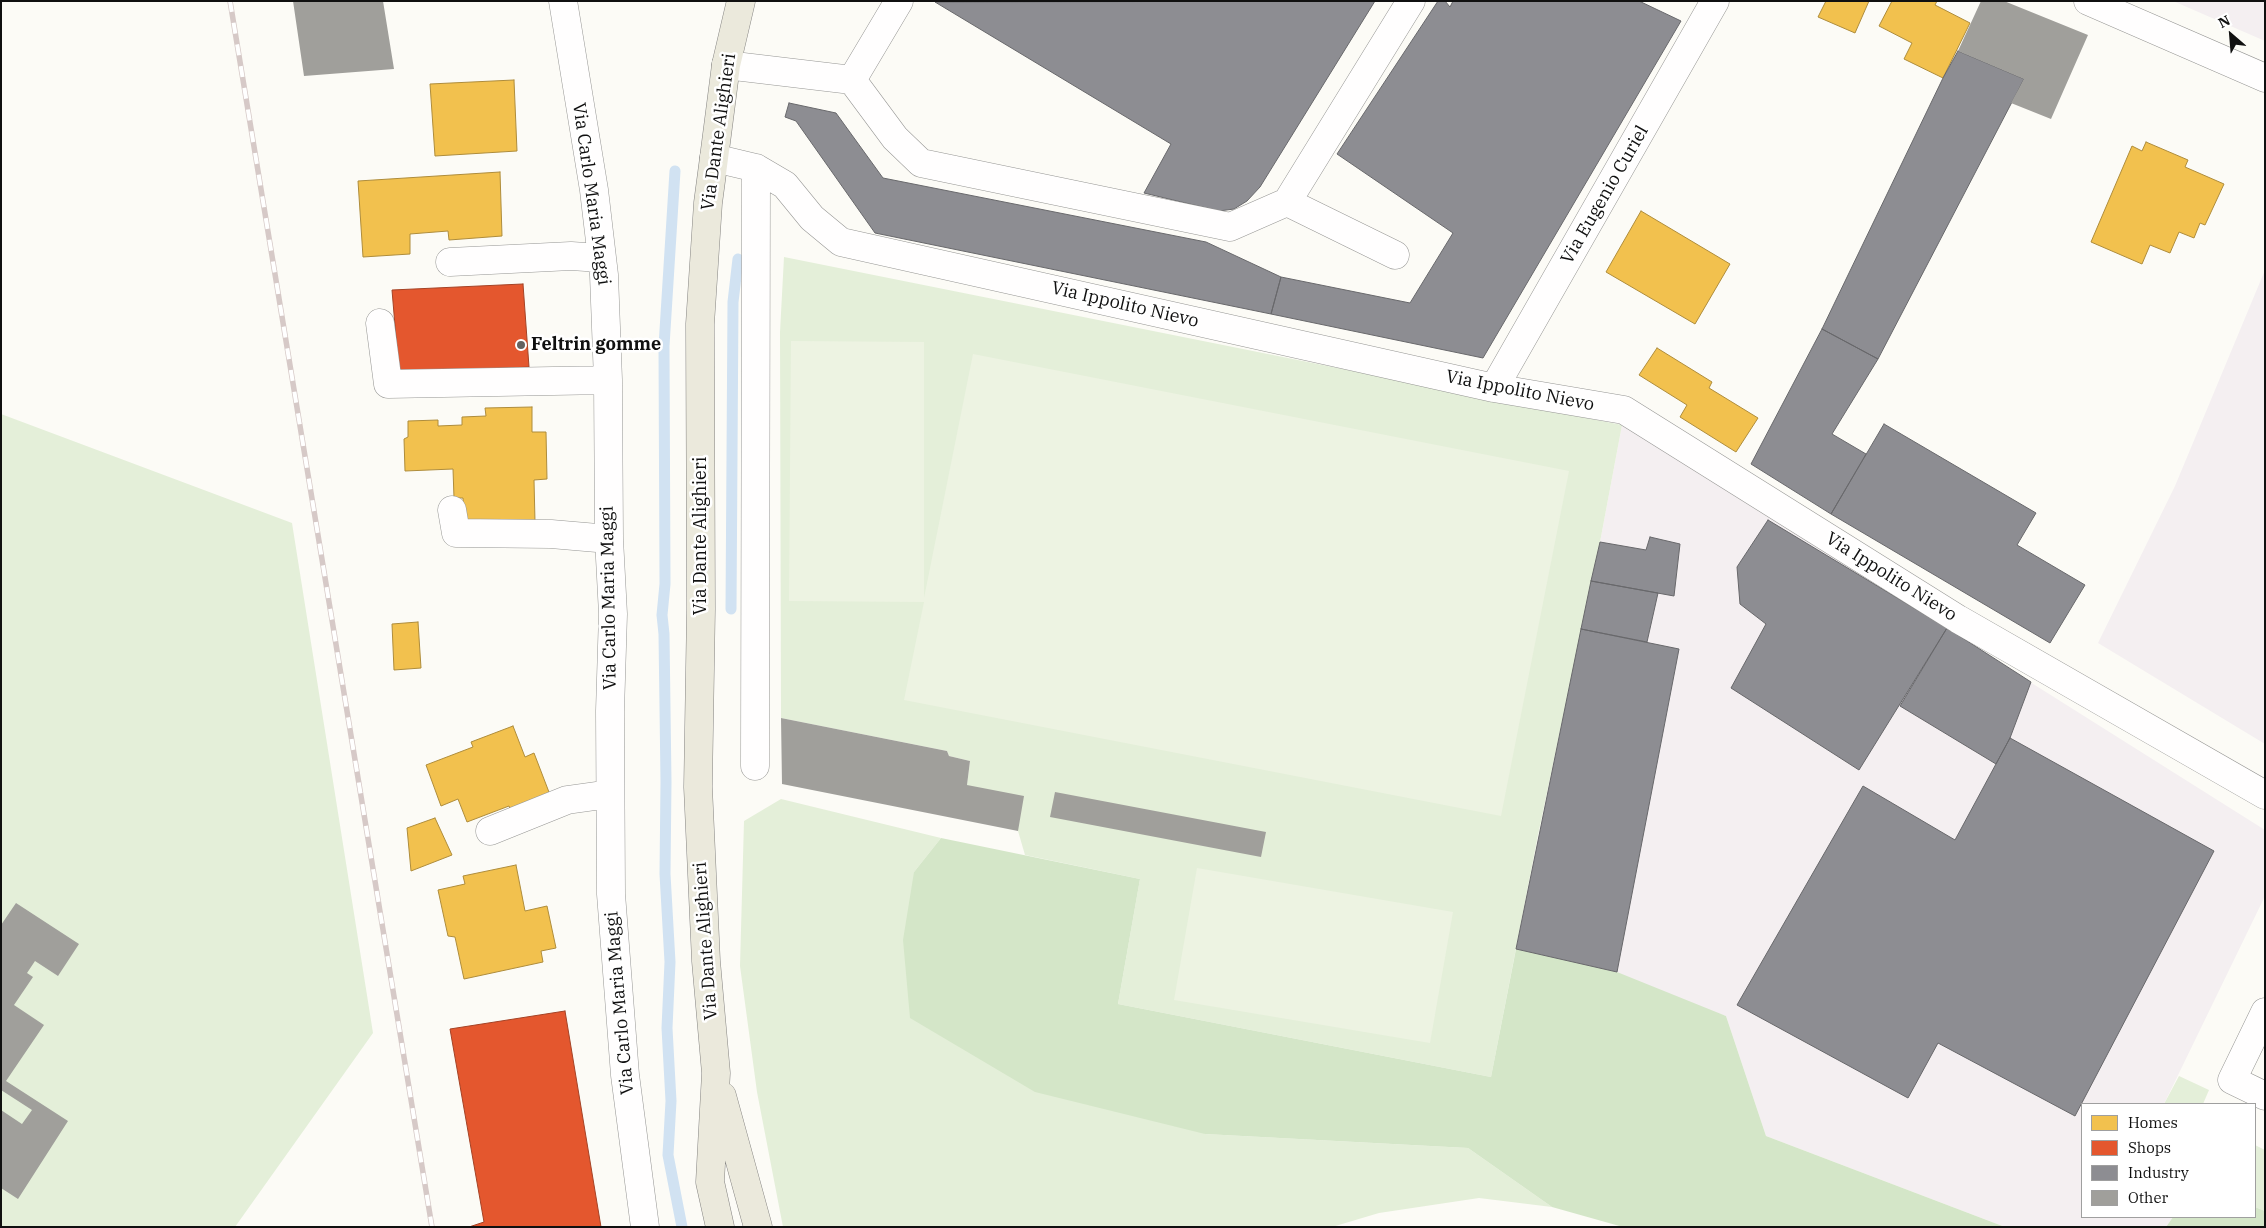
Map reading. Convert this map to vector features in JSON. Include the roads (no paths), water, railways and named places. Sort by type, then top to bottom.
[{"type":"main road","name":"Via Dante Alighieri","points":[[720,1227],[710,1182],[716,1073],[706,961],[698,787],[701,609],[700,324],[708,203],[726,66],[741,1]]},
{"type":"main road","name":"Via Dante Alighieri","points":[[716,1073],[758,1227]]},
{"type":"street","name":"Via Carlo Maria Maggi","points":[[562,1],[594,190],[601,258],[608,380],[609,539],[613,614],[610,794],[611,894],[625,1075],[645,1227]]},
{"type":"street","points":[[852,80],[898,1]]},
{"type":"street","points":[[726,66],[852,80],[895,138],[921,163],[1230,227],[1287,202],[1411,1]]},
{"type":"street","name":"Via Eugenio Curiel","points":[[1494,388],[1715,1]]},
{"type":"street","points":[[2088,1],[2265,78]]},
{"type":"street","name":"Via Ippolito Nievo","points":[[714,158],[756,168],[785,185],[812,218],[841,242],[1494,388],[1624,410],[1958,619],[2265,795]]},
{"type":"street","points":[[755,766],[756,168]]},
{"type":"street","points":[[1287,202],[1395,254]]},
{"type":"street","points":[[450,262],[570,256],[601,258]]},
{"type":"street","points":[[380,323],[388,384],[608,380]]},
{"type":"street","points":[[452,510],[456,533],[551,534],[609,539]]},
{"type":"street","points":[[490,830],[566,800],[610,794]]},
{"type":"street","points":[[2265,1012],[2232,1080],[2265,1096]]},
{"type":"waterway","points":[[675,171],[664,346],[665,584],[662,615],[664,634],[666,782],[665,874],[670,962],[667,1028],[671,1101],[668,1155],[682,1227]]},
{"type":"waterway","points":[[731,609],[733,302],[738,259]]},
{"type":"railway","points":[[230,1],[432,1227]]},
{"type":"place","name":"Feltrin gomme","points":[[521,345]]}]
